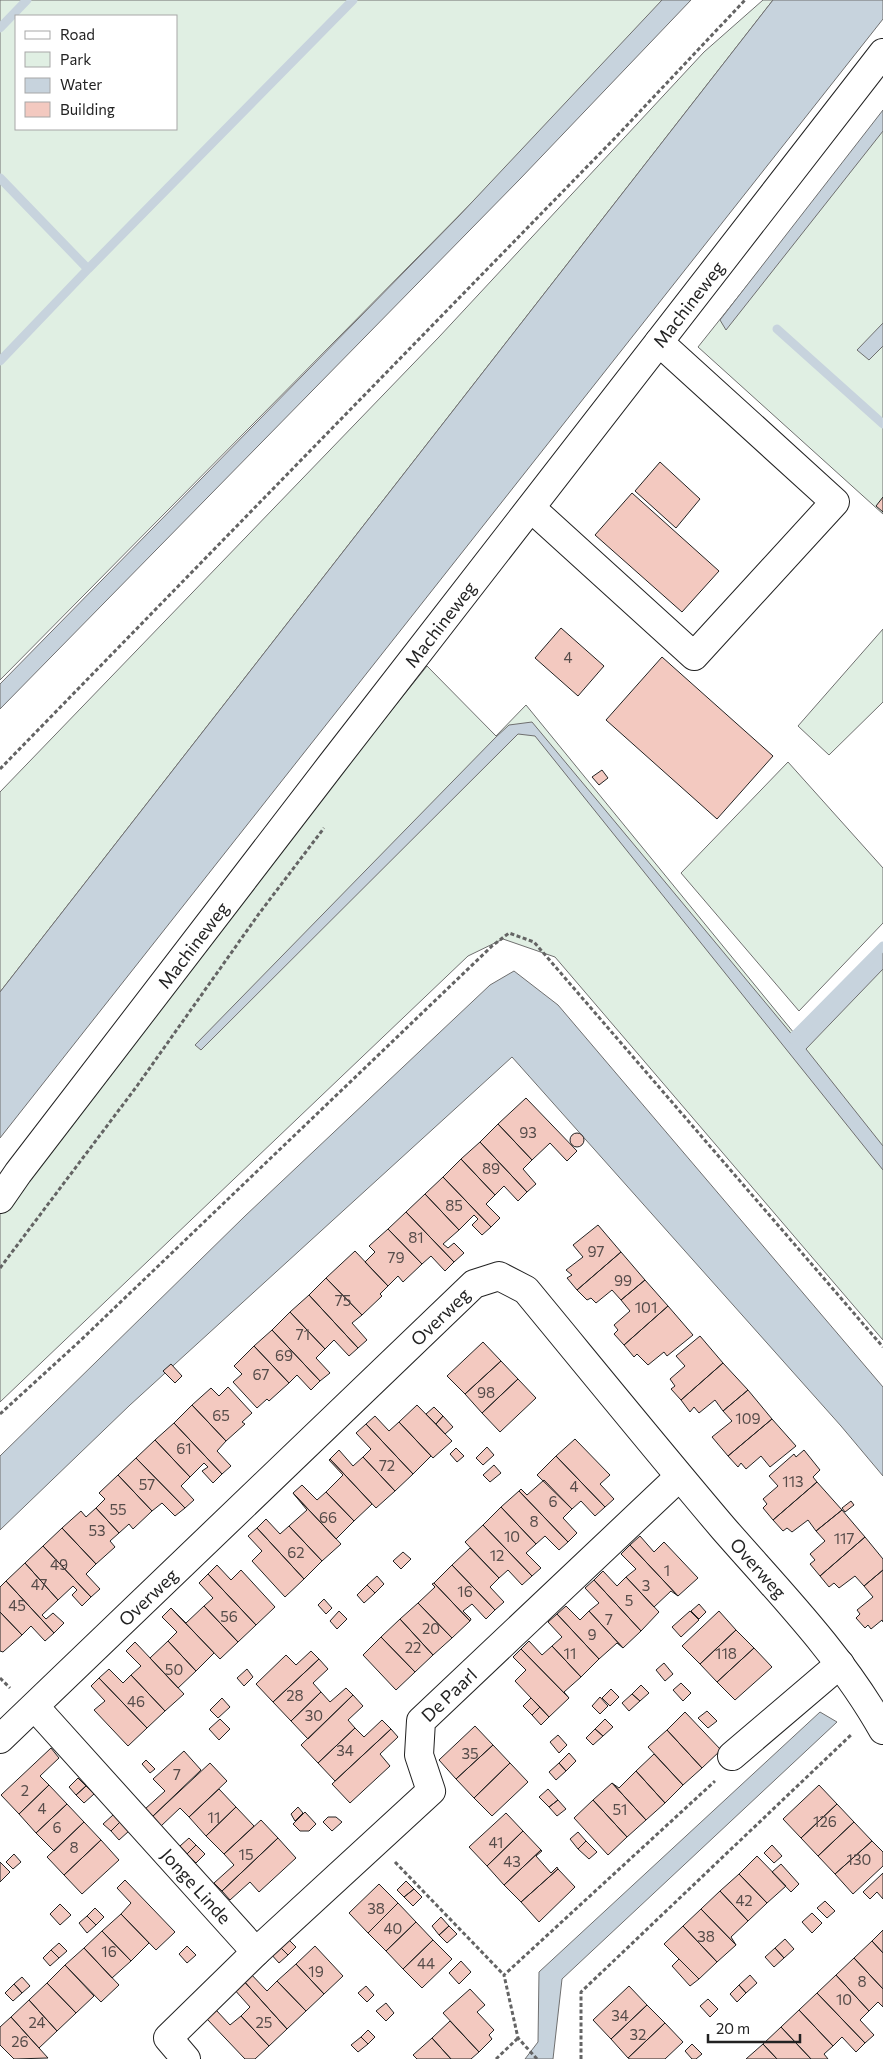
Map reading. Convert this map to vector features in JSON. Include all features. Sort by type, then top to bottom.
[{"type":"street","name":"Machineweg","points":[[0,1199],[114,1048],[883,53]]},
{"type":"street","points":[[531,508],[694,656],[835,502],[659,342]]},
{"type":"street","name":"Overweg","points":[[0,1739],[474,1284],[499,1276],[526,1290],[679,1476],[840,1664],[865,1699],[883,1730]]},
{"type":"street","name":"De Paarl","points":[[256,1952],[431,1791],[419,1755],[421,1721],[679,1476]]},
{"type":"street","points":[[732,1756],[840,1664]]},
{"type":"street","name":"Jonge Linde","points":[[35,1707],[256,1952]]},
{"type":"street","points":[[186,2059],[168,2038],[256,1952]]},
{"type":"path","points":[[0,769],[607,146],[745,0]]},
{"type":"path","name":"Machineweg","points":[[0,1268],[137,1086],[252,923],[328,822]]},
{"type":"path","points":[[0,1414],[81,1340],[485,953],[509,933],[534,942],[883,1347]]},
{"type":"path","points":[[581,2059],[581,1992],[853,1734],[865,1699]]},
{"type":"path","points":[[504,1976],[734,1764],[732,1756]]},
{"type":"path","points":[[375,1842],[504,1976],[518,2038],[537,2059]]},
{"type":"path","points":[[496,2059],[518,2038]]},
{"type":"green space","points":[[0,0],[672,0],[0,680]]},
{"type":"green space","points":[[763,0],[773,0],[0,992],[0,792],[439,337],[704,52]]},
{"type":"green space","points":[[883,115],[883,514],[698,347]]},
{"type":"green space","points":[[883,629],[883,702],[829,755],[798,726]]},
{"type":"green space","points":[[427,666],[496,736],[526,705],[794,1033],[883,942],[883,1340],[555,957],[503,939],[468,956],[0,1402],[0,1200]]},
{"type":"green space","points":[[788,762],[883,868],[883,923],[799,1011],[681,873]]},
{"type":"water","points":[[662,0],[691,0],[520,179],[0,709],[0,684],[458,217]]},
{"type":"water","points":[[773,0],[883,0],[883,19],[0,1138],[0,992]]},
{"type":"water","points":[[883,110],[883,131],[726,330],[720,320]]},
{"type":"water","points":[[883,323],[883,346],[869,360],[857,350]]},
{"type":"water","points":[[532,722],[794,1037],[883,949],[883,969],[806,1049],[883,1146],[883,1170],[535,736],[518,734],[201,1050],[195,1045],[496,737],[509,725]]},
{"type":"water","points":[[514,971],[558,1005],[883,1387],[883,1476],[841,1426],[512,1057],[130,1405],[0,1530],[0,1456],[245,1216],[490,985]]},
{"type":"water","points":[[820,1712],[837,1722],[562,1979],[553,2059],[525,2059],[538,2042],[539,1972]]},
{"type":"building","points":[[660,462],[700,499],[676,528],[635,491]]},
{"type":"building","points":[[632,493],[719,571],[682,612],[595,535]]},
{"type":"building","points":[[883,497],[883,512],[876,506]]},
{"type":"building","points":[[561,628],[604,666],[578,696],[535,658]]},
{"type":"building","points":[[662,657],[773,756],[717,819],[606,720]]},
{"type":"building","points":[[602,770],[608,778],[599,785],[592,777]]},
{"type":"building","points":[[526,1098],[577,1151],[567,1161],[550,1143],[532,1160],[498,1124]]},
{"type":"building","points":[[498,1124],[532,1160],[523,1169],[536,1184],[527,1192],[480,1142]]},
{"type":"building","points":[[577,1133],[582,1135],[584,1140],[582,1145],[577,1147],[572,1145],[570,1140],[572,1135]]},
{"type":"building","points":[[480,1142],[527,1192],[518,1201],[504,1186],[495,1195],[461,1159]]},
{"type":"building","points":[[461,1159],[495,1195],[486,1204],[500,1218],[491,1227],[443,1177]]},
{"type":"building","points":[[443,1177],[491,1227],[482,1235],[472,1225],[478,1219],[474,1215],[459,1230],[425,1194]]},
{"type":"building","points":[[425,1194],[459,1230],[443,1244],[448,1248],[454,1243],[464,1253],[454,1262],[406,1212]]},
{"type":"building","points":[[406,1212],[454,1262],[445,1271],[431,1256],[422,1264],[388,1229]]},
{"type":"building","points":[[598,1225],[621,1252],[577,1290],[567,1278],[572,1275],[566,1270],[583,1257],[573,1245]]},
{"type":"building","points":[[388,1229],[422,1264],[403,1282],[398,1276],[388,1286],[365,1262],[375,1252],[369,1246]]},
{"type":"building","points":[[355,1251],[388,1286],[380,1294],[382,1296],[362,1315],[326,1278]]},
{"type":"building","points":[[621,1252],[645,1280],[621,1300],[612,1290],[596,1303],[591,1298],[587,1300],[577,1290]]},
{"type":"building","points":[[326,1278],[362,1315],[352,1323],[367,1340],[358,1348],[309,1295]]},
{"type":"building","points":[[645,1280],[668,1306],[624,1345],[614,1334],[618,1330],[614,1325],[630,1311],[621,1300]]},
{"type":"building","points":[[309,1295],[358,1348],[349,1356],[334,1340],[325,1349],[290,1312]]},
{"type":"building","points":[[668,1306],[693,1335],[667,1356],[664,1352],[648,1365],[637,1354],[634,1357],[624,1345]]},
{"type":"building","points":[[290,1312],[325,1349],[316,1358],[330,1373],[320,1381],[272,1330]]},
{"type":"building","points":[[272,1330],[320,1381],[311,1390],[297,1375],[289,1383],[254,1346]]},
{"type":"building","points":[[700,1336],[723,1363],[681,1400],[671,1389],[675,1386],[670,1379],[685,1366],[676,1356]]},
{"type":"building","points":[[483,1342],[501,1361],[465,1394],[447,1376]]},
{"type":"building","points":[[254,1346],[289,1383],[269,1401],[267,1399],[257,1408],[233,1382],[242,1374],[234,1366]]},
{"type":"building","points":[[501,1361],[518,1379],[482,1413],[465,1394]]},
{"type":"building","points":[[723,1363],[748,1390],[723,1411],[715,1400],[699,1413],[694,1407],[690,1412],[681,1400]]},
{"type":"building","points":[[171,1364],[182,1376],[175,1383],[163,1371]]},
{"type":"building","points":[[518,1379],[536,1398],[500,1432],[482,1413]]},
{"type":"building","points":[[228,1387],[252,1413],[242,1422],[245,1424],[226,1441],[192,1405],[211,1388],[219,1396]]},
{"type":"building","points":[[748,1390],[772,1419],[728,1456],[712,1437],[732,1421],[723,1411]]},
{"type":"building","points":[[192,1405],[226,1441],[217,1451],[231,1466],[222,1474],[174,1423]]},
{"type":"building","points":[[417,1405],[452,1441],[433,1458],[399,1422]]},
{"type":"building","points":[[434,1407],[443,1416],[436,1424],[426,1414]]},
{"type":"building","points":[[375,1416],[389,1431],[399,1422],[431,1456],[413,1474],[366,1424]]},
{"type":"building","points":[[443,1416],[453,1427],[445,1434],[436,1424]]},
{"type":"building","points":[[772,1419],[796,1446],[770,1467],[761,1456],[746,1469],[741,1463],[738,1467],[728,1456]]},
{"type":"building","points":[[174,1423],[222,1474],[213,1483],[202,1471],[208,1467],[204,1463],[190,1477],[155,1440]]},
{"type":"building","points":[[366,1424],[413,1474],[395,1491],[363,1457],[371,1449],[356,1433]]},
{"type":"building","points":[[575,1439],[610,1475],[600,1484],[614,1499],[605,1507],[556,1456]]},
{"type":"building","points":[[155,1440],[190,1477],[181,1486],[194,1500],[185,1508],[136,1458]]},
{"type":"building","points":[[487,1447],[494,1455],[483,1465],[476,1458]]},
{"type":"building","points":[[456,1448],[464,1456],[457,1462],[450,1454]]},
{"type":"building","points":[[339,1450],[353,1466],[363,1457],[395,1491],[376,1508],[330,1459]]},
{"type":"building","points":[[804,1450],[820,1470],[813,1477],[817,1482],[773,1520],[763,1508],[767,1504],[763,1499],[778,1486],[769,1476],[794,1454],[796,1457]]},
{"type":"building","points":[[556,1456],[605,1507],[595,1516],[581,1501],[572,1509],[537,1475]]},
{"type":"building","points":[[136,1458],[185,1508],[175,1516],[162,1503],[152,1511],[118,1475]]},
{"type":"building","points":[[330,1459],[372,1504],[354,1521],[326,1492],[343,1475]]},
{"type":"building","points":[[494,1465],[501,1473],[490,1482],[483,1475]]},
{"type":"building","points":[[118,1475],[152,1511],[133,1529],[129,1524],[119,1533],[96,1508],[105,1499],[99,1493]]},
{"type":"building","points":[[544,1480],[572,1509],[563,1518],[577,1533],[568,1542],[519,1491],[521,1489],[527,1495]]},
{"type":"building","points":[[817,1482],[842,1510],[816,1531],[808,1520],[792,1532],[787,1528],[783,1531],[773,1520]]},
{"type":"building","points":[[302,1485],[317,1500],[326,1492],[354,1521],[336,1539],[293,1493]]},
{"type":"building","points":[[519,1491],[568,1542],[559,1550],[545,1536],[536,1544],[501,1507]]},
{"type":"building","points":[[293,1493],[341,1544],[322,1561],[289,1526],[307,1510]]},
{"type":"building","points":[[851,1501],[854,1505],[845,1512],[842,1508]]},
{"type":"building","points":[[501,1507],[536,1544],[526,1553],[541,1568],[532,1576],[483,1525]]},
{"type":"building","points":[[96,1508],[119,1533],[110,1541],[115,1547],[96,1564],[62,1528],[81,1511],[86,1517]]},
{"type":"building","points":[[842,1510],[865,1537],[820,1576],[810,1564],[815,1560],[810,1554],[825,1541],[816,1531]]},
{"type":"building","points":[[266,1519],[280,1534],[289,1526],[322,1561],[304,1579],[257,1528]]},
{"type":"building","points":[[483,1525],[532,1576],[522,1585],[508,1570],[499,1578],[465,1542]]},
{"type":"building","points":[[62,1528],[96,1564],[86,1574],[100,1589],[91,1597],[43,1546]]},
{"type":"building","points":[[257,1528],[304,1579],[285,1597],[252,1561],[262,1551],[248,1536]]},
{"type":"building","points":[[640,1536],[654,1552],[664,1542],[698,1578],[678,1596],[630,1545]]},
{"type":"building","points":[[865,1537],[883,1559],[883,1570],[864,1586],[855,1576],[839,1588],[834,1583],[829,1587],[820,1576]]},
{"type":"building","points":[[630,1545],[678,1596],[671,1591],[654,1607],[626,1577],[636,1569],[621,1554]]},
{"type":"building","points":[[43,1546],[91,1597],[82,1606],[72,1595],[77,1590],[73,1586],[58,1600],[25,1563]]},
{"type":"building","points":[[470,1548],[499,1578],[490,1587],[504,1602],[495,1610],[452,1565]]},
{"type":"building","points":[[403,1552],[411,1559],[401,1569],[393,1561]]},
{"type":"building","points":[[25,1563],[58,1600],[42,1615],[46,1619],[53,1613],[64,1623],[54,1633],[6,1581]]},
{"type":"building","points":[[217,1565],[231,1580],[241,1570],[275,1607],[256,1625],[208,1574]]},
{"type":"building","points":[[452,1565],[495,1610],[486,1619],[472,1604],[463,1611],[471,1619],[470,1621],[434,1583]]},
{"type":"building","points":[[883,1570],[883,1622],[882,1620],[871,1629],[868,1625],[865,1628],[856,1618],[860,1614],[857,1610],[873,1597],[864,1586]]},
{"type":"building","points":[[603,1571],[617,1586],[626,1577],[659,1612],[641,1631],[594,1580]]},
{"type":"building","points":[[208,1574],[256,1625],[238,1642],[204,1606],[213,1598],[199,1583]]},
{"type":"building","points":[[377,1576],[384,1584],[375,1593],[367,1585]]},
{"type":"building","points":[[594,1580],[641,1631],[623,1648],[589,1611],[599,1603],[585,1588]]},
{"type":"building","points":[[6,1581],[54,1633],[45,1641],[31,1626],[22,1635],[0,1612],[0,1587]]},
{"type":"building","points":[[434,1583],[470,1621],[452,1638],[418,1603],[435,1587],[432,1584]]},
{"type":"building","points":[[367,1585],[375,1593],[364,1603],[357,1595]]},
{"type":"building","points":[[324,1599],[332,1608],[326,1614],[318,1605]]},
{"type":"building","points":[[418,1603],[452,1638],[433,1655],[400,1619]]},
{"type":"building","points":[[699,1604],[706,1612],[699,1619],[691,1611]]},
{"type":"building","points":[[204,1606],[238,1642],[220,1659],[171,1608],[186,1623]]},
{"type":"building","points":[[566,1606],[580,1620],[589,1611],[623,1648],[617,1643],[599,1659],[557,1614]]},
{"type":"building","points":[[171,1608],[214,1653],[196,1671],[168,1641],[177,1632],[162,1617]]},
{"type":"building","points":[[339,1611],[347,1619],[337,1629],[330,1621]]},
{"type":"building","points":[[690,1611],[699,1620],[681,1637],[672,1627]]},
{"type":"building","points":[[719,1611],[736,1630],[700,1664],[682,1646]]},
{"type":"building","points":[[0,1612],[22,1635],[3,1652],[0,1651]]},
{"type":"building","points":[[557,1614],[599,1659],[581,1677],[552,1646],[562,1637],[548,1622]]},
{"type":"building","points":[[400,1619],[433,1655],[415,1672],[381,1637]]},
{"type":"building","points":[[736,1630],[754,1648],[717,1682],[700,1664]]},
{"type":"building","points":[[381,1637],[415,1672],[396,1690],[363,1655]]},
{"type":"building","points":[[168,1641],[196,1671],[178,1688],[150,1658]]},
{"type":"building","points":[[529,1641],[542,1655],[552,1646],[581,1677],[564,1692],[569,1698],[521,1649]]},
{"type":"building","points":[[135,1642],[184,1694],[165,1711],[131,1675],[141,1666],[126,1651]]},
{"type":"building","points":[[754,1648],[772,1667],[735,1700],[717,1682]]},
{"type":"building","points":[[521,1649],[569,1698],[549,1717],[515,1681],[526,1670],[513,1657]]},
{"type":"building","points":[[311,1651],[319,1659],[273,1702],[256,1684],[286,1655],[296,1665]]},
{"type":"building","points":[[319,1659],[328,1669],[313,1683],[321,1692],[291,1721],[273,1702]]},
{"type":"building","points":[[664,1663],[673,1674],[665,1681],[656,1670]]},
{"type":"building","points":[[109,1669],[123,1683],[131,1675],[165,1711],[147,1728],[99,1678]]},
{"type":"building","points":[[247,1669],[253,1677],[244,1686],[237,1678]]},
{"type":"building","points":[[99,1678],[147,1728],[128,1746],[94,1710],[105,1701],[91,1686]]},
{"type":"building","points":[[681,1683],[691,1693],[683,1701],[673,1690]]},
{"type":"building","points":[[641,1685],[649,1693],[640,1701],[632,1694]]},
{"type":"building","points":[[346,1688],[353,1695],[308,1739],[291,1721],[321,1692],[330,1702]]},
{"type":"building","points":[[611,1689],[619,1697],[610,1706],[602,1698]]},
{"type":"building","points":[[632,1694],[640,1701],[629,1711],[622,1703]]},
{"type":"building","points":[[353,1695],[363,1706],[348,1720],[355,1728],[318,1763],[301,1745]]},
{"type":"building","points":[[600,1697],[608,1706],[600,1714],[592,1706]]},
{"type":"building","points":[[222,1698],[230,1707],[218,1718],[210,1710]]},
{"type":"building","points":[[531,1698],[540,1707],[532,1715],[523,1706]]},
{"type":"building","points":[[540,1707],[549,1717],[541,1725],[532,1715]]},
{"type":"building","points":[[707,1711],[717,1721],[708,1728],[698,1718]]},
{"type":"building","points":[[685,1712],[721,1750],[702,1768],[667,1730]]},
{"type":"building","points":[[220,1719],[230,1729],[219,1740],[209,1729]]},
{"type":"building","points":[[605,1719],[613,1727],[603,1736],[595,1729]]},
{"type":"building","points":[[382,1720],[391,1729],[335,1781],[318,1763],[355,1728],[364,1737]]},
{"type":"building","points":[[475,1726],[493,1745],[456,1779],[439,1760]]},
{"type":"building","points":[[391,1729],[398,1737],[380,1754],[390,1766],[350,1803],[332,1784]]},
{"type":"building","points":[[595,1729],[603,1736],[593,1745],[586,1738]]},
{"type":"building","points":[[667,1730],[702,1768],[683,1785],[648,1747]]},
{"type":"building","points":[[558,1735],[567,1745],[559,1753],[550,1742]]},
{"type":"building","points":[[493,1745],[510,1763],[474,1798],[456,1779]]},
{"type":"building","points":[[51,1748],[59,1758],[40,1776],[49,1785],[19,1814],[1,1795]]},
{"type":"building","points":[[184,1751],[201,1770],[152,1817],[145,1809],[165,1791],[153,1779]]},
{"type":"building","points":[[569,1753],[576,1761],[566,1771],[559,1763]]},
{"type":"building","points":[[654,1754],[683,1785],[665,1803],[636,1771]]},
{"type":"building","points":[[146,1760],[155,1769],[150,1773],[142,1764]]},
{"type":"building","points":[[210,1763],[227,1781],[189,1817],[180,1808],[161,1826],[152,1817]]},
{"type":"building","points":[[510,1763],[528,1782],[492,1816],[474,1798]]},
{"type":"building","points":[[559,1763],[566,1771],[556,1780],[549,1772]]},
{"type":"building","points":[[636,1771],[665,1803],[646,1820],[612,1783],[619,1788]]},
{"type":"building","points":[[78,1778],[86,1786],[76,1795],[69,1787]]},
{"type":"building","points":[[612,1783],[646,1820],[627,1837],[593,1800]]},
{"type":"building","points":[[49,1785],[67,1804],[36,1833],[19,1814]]},
{"type":"building","points":[[819,1785],[837,1804],[801,1838],[783,1819]]},
{"type":"building","points":[[86,1786],[94,1794],[84,1803],[76,1795]]},
{"type":"building","points":[[219,1789],[236,1807],[206,1836],[189,1817]]},
{"type":"building","points":[[548,1789],[558,1800],[549,1807],[539,1797]]},
{"type":"building","points":[[558,1800],[566,1809],[557,1816],[549,1807]]},
{"type":"building","points":[[593,1800],[627,1837],[608,1855],[574,1818]]},
{"type":"building","points":[[67,1804],[84,1822],[54,1851],[36,1833]]},
{"type":"building","points":[[837,1804],[854,1822],[818,1856],[801,1838]]},
{"type":"building","points":[[236,1807],[254,1826],[224,1854],[206,1836]]},
{"type":"building","points":[[298,1807],[303,1813],[295,1821],[291,1814]]},
{"type":"building","points":[[305,1812],[316,1824],[309,1831],[300,1831],[293,1824]]},
{"type":"building","points":[[506,1813],[523,1831],[487,1866],[469,1847]]},
{"type":"building","points":[[113,1815],[120,1822],[111,1831],[103,1824]]},
{"type":"building","points":[[328,1817],[336,1817],[342,1822],[332,1831],[323,1822]]},
{"type":"building","points":[[261,1820],[278,1838],[222,1891],[214,1883],[234,1865],[224,1854]]},
{"type":"building","points":[[84,1822],[101,1840],[64,1875],[47,1857]]},
{"type":"building","points":[[120,1822],[129,1831],[119,1840],[111,1831]]},
{"type":"building","points":[[854,1822],[872,1841],[835,1874],[818,1856]]},
{"type":"building","points":[[523,1831],[541,1850],[504,1885],[487,1866]]},
{"type":"building","points":[[578,1832],[586,1841],[578,1849],[570,1839]]},
{"type":"building","points":[[189,1838],[196,1845],[187,1854],[180,1846]]},
{"type":"building","points":[[278,1838],[296,1858],[259,1892],[250,1882],[230,1900],[222,1891]]},
{"type":"building","points":[[101,1840],[119,1860],[82,1894],[64,1875]]},
{"type":"building","points":[[586,1841],[597,1852],[589,1859],[578,1849]]},
{"type":"building","points":[[872,1841],[883,1852],[883,1866],[853,1894],[835,1874]]},
{"type":"building","points":[[196,1845],[205,1854],[196,1863],[187,1854]]},
{"type":"building","points":[[772,1845],[782,1856],[774,1863],[764,1853]]},
{"type":"building","points":[[541,1850],[536,1856],[551,1873],[557,1867],[558,1869],[521,1902],[504,1885]]},
{"type":"building","points":[[14,1854],[21,1862],[13,1869],[6,1862]]},
{"type":"building","points":[[757,1856],[786,1886],[767,1903],[739,1874]]},
{"type":"building","points":[[0,1862],[10,1872],[0,1882]]},
{"type":"building","points":[[781,1864],[799,1884],[791,1892],[772,1872]]},
{"type":"building","points":[[558,1869],[575,1887],[539,1922],[521,1902]]},
{"type":"building","points":[[883,1873],[883,1899],[877,1892],[870,1899],[863,1892]]},
{"type":"building","points":[[739,1874],[767,1903],[748,1921],[720,1891]]},
{"type":"building","points":[[125,1880],[175,1932],[156,1950],[121,1914],[131,1903],[117,1888]]},
{"type":"building","points":[[406,1881],[414,1889],[404,1897],[397,1890]]},
{"type":"building","points":[[379,1884],[398,1903],[368,1933],[349,1913]]},
{"type":"building","points":[[414,1889],[422,1897],[413,1906],[404,1897]]},
{"type":"building","points":[[720,1891],[748,1921],[731,1937],[736,1945],[701,1909]]},
{"type":"building","points":[[825,1901],[835,1911],[827,1918],[817,1908]]},
{"type":"building","points":[[398,1903],[416,1922],[386,1951],[368,1933]]},
{"type":"building","points":[[60,1904],[71,1915],[60,1925],[50,1914]]},
{"type":"building","points":[[95,1908],[104,1917],[96,1925],[87,1916]]},
{"type":"building","points":[[701,1909],[736,1945],[717,1962],[683,1926]]},
{"type":"building","points":[[812,1913],[822,1923],[812,1933],[802,1922]]},
{"type":"building","points":[[121,1914],[149,1943],[131,1961],[102,1931]]},
{"type":"building","points":[[87,1916],[96,1925],[87,1933],[79,1923]]},
{"type":"building","points":[[441,1917],[449,1926],[439,1935],[432,1926]]},
{"type":"building","points":[[416,1922],[433,1940],[403,1969],[386,1951]]},
{"type":"building","points":[[449,1926],[457,1934],[447,1943],[439,1935]]},
{"type":"building","points":[[683,1926],[717,1962],[699,1979],[664,1944]]},
{"type":"building","points":[[883,1930],[883,1953],[872,1941]]},
{"type":"building","points":[[102,1931],[131,1961],[112,1978],[84,1948]]},
{"type":"building","points":[[287,1938],[296,1947],[288,1955],[278,1945]]},
{"type":"building","points":[[785,1939],[794,1949],[784,1958],[775,1948]]},
{"type":"building","points":[[433,1940],[452,1959],[422,1988],[403,1969]]},
{"type":"building","points":[[872,1941],[883,1953],[883,1989],[854,1958]]},
{"type":"building","points":[[59,1943],[67,1951],[59,1958],[51,1950]]},
{"type":"building","points":[[278,1945],[288,1955],[279,1963],[270,1953]]},
{"type":"building","points":[[187,1946],[196,1955],[187,1963],[179,1954]]},
{"type":"building","points":[[315,1946],[343,1976],[324,1994],[296,1964]]},
{"type":"building","points":[[84,1948],[119,1985],[101,2002],[65,1965]]},
{"type":"building","points":[[775,1948],[784,1958],[774,1967],[765,1957]]},
{"type":"building","points":[[51,1950],[59,1958],[50,1966],[43,1958]]},
{"type":"building","points":[[854,1958],[883,1989],[883,2007],[878,2002],[869,2011],[836,1975]]},
{"type":"building","points":[[679,1959],[699,1979],[690,1986],[672,1966]]},
{"type":"building","points":[[461,1961],[471,1972],[459,1984],[449,1973]]},
{"type":"building","points":[[296,1964],[324,1994],[306,2011],[277,1981]]},
{"type":"building","points":[[65,1965],[94,1996],[76,2013],[47,1983]]},
{"type":"building","points":[[249,1972],[267,1991],[277,1981],[306,2011],[287,2029],[242,1979]]},
{"type":"building","points":[[750,1975],[757,1983],[746,1993],[739,1985]]},
{"type":"building","points":[[836,1975],[869,2011],[860,2020],[874,2035],[865,2043],[817,1993]]},
{"type":"building","points":[[22,1977],[30,1986],[22,1993],[14,1984]]},
{"type":"building","points":[[242,1979],[287,2029],[269,2046],[241,2016],[250,2007],[233,1988]]},
{"type":"building","points":[[47,1983],[76,2013],[57,2031],[29,2000]]},
{"type":"building","points":[[14,1984],[22,1993],[13,2001],[5,1993]]},
{"type":"building","points":[[739,1985],[746,1993],[737,2002],[730,1994]]},
{"type":"building","points":[[366,1986],[374,1995],[367,2002],[358,1993]]},
{"type":"building","points":[[629,1986],[647,2005],[611,2039],[593,2020]]},
{"type":"building","points":[[470,1989],[485,2005],[477,2012],[494,2030],[489,2035],[492,2039],[479,2052],[443,2013]]},
{"type":"building","points":[[817,1993],[865,2043],[856,2052],[842,2037],[833,2046],[799,2010]]},
{"type":"building","points":[[708,1999],[718,2009],[710,2017],[700,2006]]},
{"type":"building","points":[[29,2000],[57,2031],[39,2048],[11,2017]]},
{"type":"building","points":[[386,2003],[394,2013],[386,2021],[376,2011]]},
{"type":"building","points":[[647,2005],[665,2023],[628,2058],[611,2039]]},
{"type":"building","points":[[216,2010],[230,2025],[241,2016],[269,2046],[255,2059],[245,2059],[207,2019]]},
{"type":"building","points":[[799,2010],[833,2046],[824,2054],[828,2059],[811,2059],[781,2027]]},
{"type":"building","points":[[11,2017],[48,2058],[14,2059],[0,2045],[0,2027]]},
{"type":"building","points":[[450,2021],[479,2052],[471,2059],[451,2059],[432,2038]]},
{"type":"building","points":[[665,2023],[683,2042],[665,2059],[628,2058]]},
{"type":"building","points":[[781,2027],[811,2059],[777,2059],[763,2044]]},
{"type":"building","points":[[368,2030],[375,2037],[368,2044],[361,2037]]},
{"type":"building","points":[[361,2037],[368,2044],[358,2052],[351,2045]]},
{"type":"building","points":[[432,2038],[451,2059],[417,2059],[413,2055]]},
{"type":"building","points":[[692,2044],[702,2054],[696,2059],[692,2059],[685,2051]]},
{"type":"building","points":[[763,2044],[777,2059],[746,2059]]},
{"type":"waterway","points":[[0,28],[27,0]]},
{"type":"waterway","points":[[0,178],[88,269],[353,0]]},
{"type":"waterway","points":[[0,361],[88,269]]},
{"type":"waterway","points":[[777,329],[883,424]]},
{"type":"waterway","points":[[791,1039],[883,946]]}]
